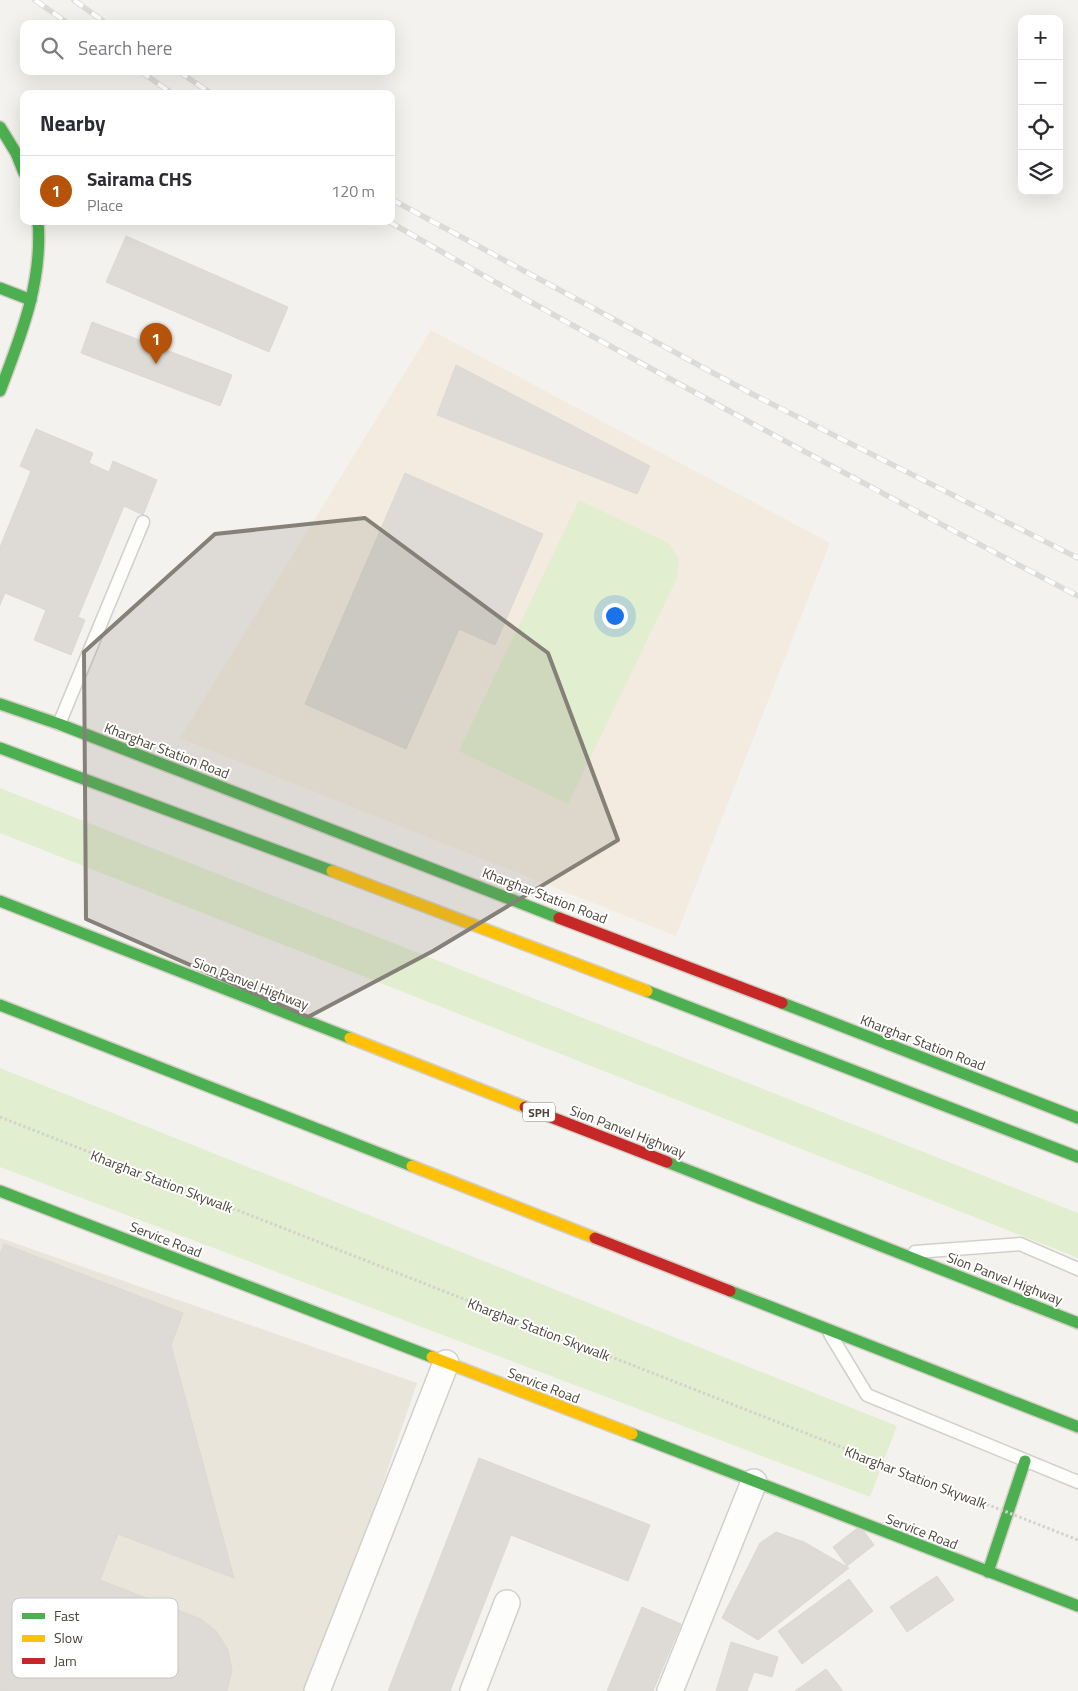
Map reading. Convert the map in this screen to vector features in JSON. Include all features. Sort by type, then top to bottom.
[{"type":"main road","points":[[0,127],[20,163]]},
{"type":"main road","points":[[0,391],[31,300],[37,267],[40,234],[39,225]]},
{"type":"main road","points":[[0,288],[31,300]]},
{"type":"main road","name":"Kharghar Station Road","points":[[0,704],[59,724],[415,866],[1078,1118]]},
{"type":"main road","points":[[0,748],[404,892],[1078,1157]]},
{"type":"main road","name":"Sion Panvel Highway","points":[[0,901],[1078,1323]]},
{"type":"main road","points":[[0,1005],[1078,1427]]},
{"type":"main road","name":"Service Road","points":[[0,1192],[1078,1606]]},
{"type":"main road","points":[[988,1572],[1026,1461]]},
{"type":"street","points":[[317,1691],[446,1363]]},
{"type":"street","points":[[670,1691],[754,1482]]},
{"type":"street","points":[[473,1691],[507,1603]]},
{"type":"lane","points":[[59,724],[143,522]]},
{"type":"lane","points":[[900,1253],[1020,1244],[1078,1269]]},
{"type":"lane","points":[[826,1329],[867,1395],[1078,1482]]},
{"type":"path","name":"Kharghar Station Skywalk","points":[[0,1117],[1078,1540]]},
{"type":"highlighted area","points":[[365,518],[548,653],[618,840],[433,951],[308,1017],[86,919],[84,652],[215,534]]},
{"type":"shaded area","points":[[431,330],[830,543],[676,936],[180,738]]},
{"type":"shaded area","points":[[0,1238],[417,1383],[312,1691],[0,1691]]},
{"type":"green space","points":[[579,500],[668,543],[679,559],[676,580],[568,804],[459,751]]},
{"type":"green space","points":[[0,788],[1078,1213],[1078,1258],[0,833]]},
{"type":"green space","points":[[0,1068],[897,1426],[870,1497],[0,1167]]},
{"type":"building","points":[[126,236],[288,307],[269,352],[106,282]]},
{"type":"building","points":[[92,322],[232,375],[220,406],[81,353]]},
{"type":"building","points":[[456,365],[650,466],[637,494],[437,415]]},
{"type":"building","points":[[36,429],[93,453],[89,463],[109,472],[113,461],[157,480],[143,515],[124,506],[78,617],[85,620],[71,655],[34,640],[46,610],[5,593],[0,605],[0,547],[31,471],[20,466]]},
{"type":"building","points":[[405,473],[543,534],[495,645],[459,629],[406,749],[305,704]]},
{"type":"building","points":[[4,1244],[183,1313],[171,1345],[234,1578],[118,1534],[100,1580],[147,1598],[12,1598],[12,1678],[178,1678],[178,1610],[201,1619],[217,1632],[228,1650],[232,1671],[227,1691],[0,1691],[0,1254]]},
{"type":"building","points":[[479,1458],[650,1525],[628,1581],[511,1535],[450,1691],[388,1691]]},
{"type":"building","points":[[860,1526],[874,1545],[847,1566],[833,1547]]},
{"type":"building","points":[[776,1532],[804,1542],[849,1568],[758,1640],[722,1618],[760,1543]]},
{"type":"building","points":[[937,1576],[954,1600],[907,1632],[890,1607]]},
{"type":"building","points":[[849,1579],[873,1611],[802,1664],[778,1631]]},
{"type":"building","points":[[642,1607],[681,1624],[653,1691],[607,1691]]},
{"type":"building","points":[[731,1642],[778,1657],[772,1677],[754,1672],[747,1691],[716,1691]]},
{"type":"building","points":[[826,1669],[843,1691],[795,1691]]},
{"type":"railway","points":[[35,0],[63,20]]},
{"type":"railway","points":[[74,0],[102,20]]},
{"type":"railway","points":[[146,75],[167,90]]},
{"type":"railway","points":[[184,75],[206,90]]},
{"type":"railway","points":[[395,201],[754,395],[1078,558]]},
{"type":"railway","points":[[395,225],[731,412],[1078,596]]},
{"type":"traffic: fast","points":[[0,127],[20,163]]},
{"type":"traffic: fast","points":[[0,391],[23,329],[34,287],[39,243],[38,225]]},
{"type":"traffic: fast","points":[[0,288],[31,300]]},
{"type":"traffic: fast","points":[[0,704],[59,724],[559,918]]},
{"type":"traffic: fast","points":[[0,748],[332,871]]},
{"type":"traffic: fast","points":[[0,901],[350,1038]]},
{"type":"traffic: fast","points":[[647,991],[1078,1157]]},
{"type":"traffic: fast","points":[[782,1003],[1078,1118]]},
{"type":"traffic: fast","points":[[0,1005],[412,1166]]},
{"type":"traffic: fast","points":[[667,1162],[1078,1323]]},
{"type":"traffic: fast","points":[[0,1191],[432,1357]]},
{"type":"traffic: fast","points":[[730,1291],[1078,1427]]},
{"type":"traffic: fast","points":[[632,1434],[1078,1606]]},
{"type":"traffic: fast","points":[[988,1572],[1025,1461]]},
{"type":"traffic: slow","points":[[332,871],[647,991]]},
{"type":"traffic: slow","points":[[350,1038],[525,1107]]},
{"type":"traffic: slow","points":[[412,1166],[595,1238]]},
{"type":"traffic: slow","points":[[432,1357],[632,1434]]},
{"type":"traffic: jam","points":[[559,918],[782,1003]]},
{"type":"traffic: jam","points":[[525,1107],[667,1162]]},
{"type":"traffic: jam","points":[[595,1238],[730,1291]]},
{"type":"place","name":"Sairama CHS","points":[[156,364]]}]
